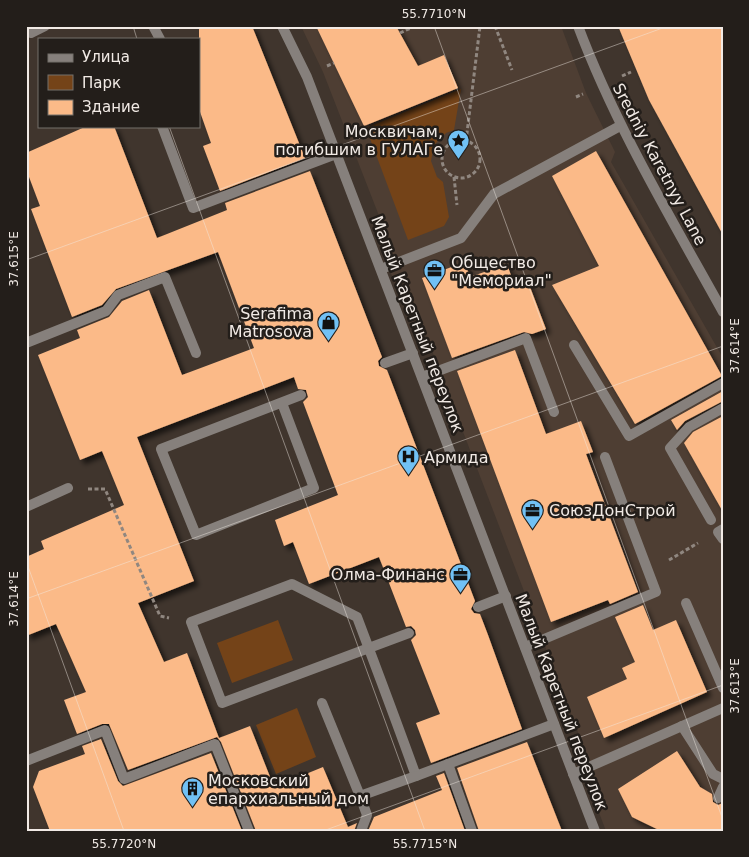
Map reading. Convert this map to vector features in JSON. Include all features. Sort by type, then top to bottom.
[{"type":"street","points":[[31,33],[45,26]]},
{"type":"street","points":[[153,26],[159,38]]},
{"type":"street","name":"Малый Каретный переулок","points":[[282,26],[307,77],[595,831]]},
{"type":"street","name":"Sredniy Karetnyy Lane","points":[[578,26],[593,67],[620,126],[723,312]]},
{"type":"street","points":[[381,269],[461,238],[494,194],[620,126]]},
{"type":"street","points":[[163,128],[193,208],[336,154]]},
{"type":"street","points":[[26,343],[106,311],[118,295],[165,276],[196,353]]},
{"type":"street","points":[[422,377],[526,338],[554,412]]},
{"type":"street","points":[[574,345],[629,436],[723,383]]},
{"type":"street","points":[[385,364],[413,353]]},
{"type":"street","points":[[282,403],[314,488],[196,536],[161,449],[301,395]]},
{"type":"street","points":[[711,520],[670,448],[689,427],[723,408]]},
{"type":"street","points":[[525,647],[656,592],[605,457]]},
{"type":"street","points":[[26,506],[68,488]]},
{"type":"street","points":[[409,633],[369,648],[222,703],[191,622],[292,584],[357,617],[369,648],[416,776]]},
{"type":"street","points":[[478,607],[506,596]]},
{"type":"street","points":[[686,603],[723,688]]},
{"type":"street","points":[[322,703],[367,815],[361,831]]},
{"type":"street","points":[[573,774],[723,708]]},
{"type":"street","points":[[360,796],[554,724]]},
{"type":"street","points":[[682,726],[713,774],[723,779]]},
{"type":"street","points":[[26,761],[105,730],[124,779],[215,744],[249,831]]},
{"type":"street","points":[[448,764],[472,831]]},
{"type":"street","points":[[718,798],[723,788]]},
{"type":"path","points":[[400,33],[415,26]]},
{"type":"path","points":[[466,141],[480,26]]},
{"type":"path","points":[[495,26],[512,70]]},
{"type":"path","points":[[327,66],[334,63]]},
{"type":"path","points":[[622,76],[630,72]]},
{"type":"path","points":[[458,140],[466,141],[478,152],[477,169],[470,175],[462,178],[454,177],[447,172],[442,157],[450,143],[458,140]]},
{"type":"path","points":[[68,488],[105,489],[160,616],[191,622]]},
{"type":"path","points":[[648,571],[721,534]]},
{"type":"shaded area","points":[[301,26],[561,26],[586,93],[615,152],[611,162],[723,358],[723,831],[606,831],[578,757],[581,740],[426,335],[412,328],[405,311],[379,241],[383,226],[323,72]]},
{"type":"green space","points":[[461,89],[454,130],[446,133],[434,145],[431,161],[437,177],[443,182],[449,217],[444,226],[408,240],[366,128]]},
{"type":"green space","points":[[278,620],[293,660],[232,683],[217,643]]},
{"type":"green space","points":[[297,708],[316,757],[276,774],[256,725]]},
{"type":"building","points":[[199,26],[252,26],[305,158],[220,191],[203,146],[211,143],[200,112]]},
{"type":"building","points":[[316,26],[396,26],[418,66],[444,55],[458,88],[364,126]]},
{"type":"building","points":[[618,26],[723,26],[723,235],[649,100]]},
{"type":"building","points":[[82,128],[115,128],[157,238],[227,210],[225,203],[310,171],[382,357],[378,361],[379,366],[387,370],[475,601],[471,609],[474,613],[480,614],[522,729],[431,763],[416,723],[440,714],[411,640],[416,635],[415,630],[411,626],[406,627],[379,557],[309,584],[293,542],[284,546],[275,520],[338,495],[303,402],[308,397],[306,390],[298,389],[294,377],[137,437],[194,581],[138,603],[164,662],[187,653],[219,738],[250,726],[274,787],[323,767],[348,827],[357,823],[354,831],[256,831],[221,742],[217,737],[128,770],[109,724],[102,724],[77,734],[64,700],[86,692],[56,624],[26,636],[26,557],[44,549],[41,541],[124,505],[102,451],[80,460],[38,355],[80,338],[77,330],[109,317],[122,301],[149,290],[182,375],[254,348],[218,252],[116,289],[102,305],[72,317],[31,209],[40,206],[26,169],[26,153]]},
{"type":"building","points":[[596,151],[722,376],[635,424],[552,285],[599,266],[552,176]]},
{"type":"building","points":[[465,262],[470,277],[507,264],[514,284],[527,279],[546,329],[532,334],[524,332],[452,358],[422,278]]},
{"type":"building","points":[[515,350],[546,434],[581,421],[593,452],[586,454],[638,592],[610,604],[608,600],[551,622],[457,371]]},
{"type":"building","points":[[723,391],[723,401],[685,421],[677,430],[671,420]]},
{"type":"building","points":[[723,416],[723,512],[684,443],[693,432]]},
{"type":"building","points":[[643,605],[653,630],[676,620],[707,692],[604,738],[587,697],[627,679],[622,668],[635,662],[615,617]]},
{"type":"building","points":[[101,739],[118,781],[123,786],[211,753],[242,831],[50,831],[33,787],[39,771],[85,754],[82,746]]},
{"type":"building","points":[[527,742],[562,831],[479,831],[457,768]]},
{"type":"building","points":[[677,751],[700,787],[712,794],[713,802],[718,805],[723,803],[723,831],[661,831],[632,817],[618,789]]},
{"type":"building","points":[[444,773],[465,831],[368,831],[374,817],[442,790],[436,776]]},
{"type":"place","name":"Москвичам, погибшим в ГУЛАГе","points":[[459,159]]},
{"type":"place","name":"Общество \"Мемориал\"","points":[[435,290]]},
{"type":"place","name":"Serafima Matrosova","points":[[328,341]]},
{"type":"place","name":"Армида","points":[[408,476]]},
{"type":"place","name":"СоюзДонСтрой","points":[[533,529]]},
{"type":"place","name":"Олма-Финанс","points":[[461,593]]},
{"type":"place","name":"Московский епархиальный дом","points":[[192,808]]}]
